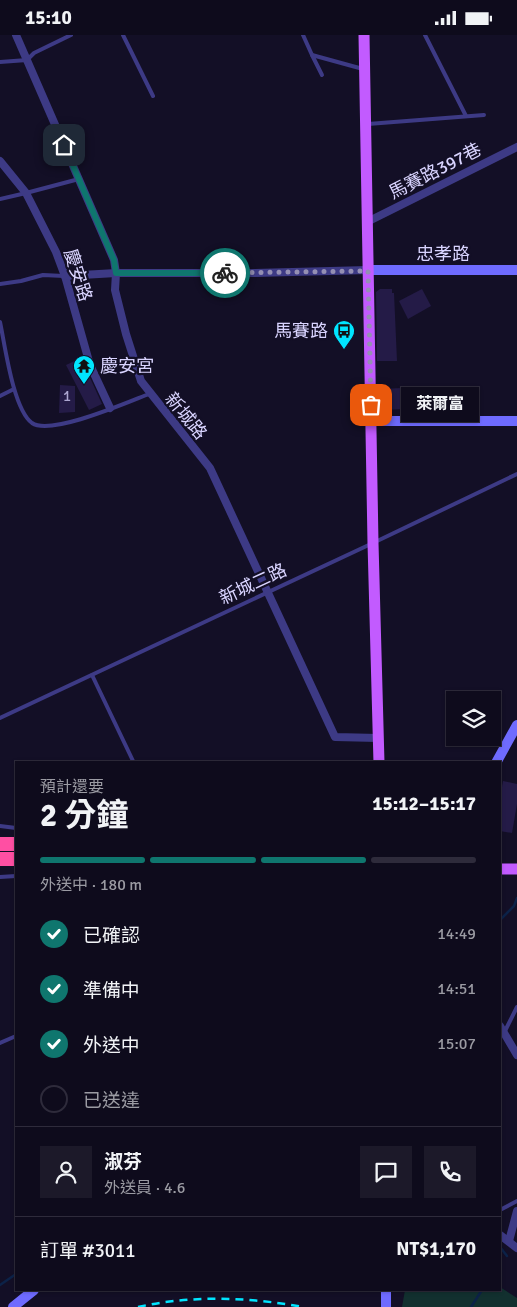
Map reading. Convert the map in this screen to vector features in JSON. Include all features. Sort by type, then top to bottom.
[{"type":"highway","points":[[0,844],[15,845]]},
{"type":"highway","points":[[0,859],[15,859]]},
{"type":"main road","points":[[364,35],[378,761]]},
{"type":"main road","points":[[501,869],[517,869]]},
{"type":"street","name":"新城路","points":[[16,35],[114,260],[116,273],[115,290],[135,366],[141,381],[210,469],[335,737],[378,738]]},
{"type":"street","name":"馬賽路397巷","points":[[367,222],[517,147]]},
{"type":"street","name":"慶安路","points":[[0,161],[26,193],[56,252],[65,276],[90,365],[110,408]]},
{"type":"street","name":"忠孝路","points":[[368,271],[517,270]]},
{"type":"street","points":[[65,276],[116,273],[368,271]]},
{"type":"street","points":[[371,421],[517,421]]},
{"type":"street","points":[[497,761],[517,725]]},
{"type":"street","points":[[502,1030],[517,1055]]},
{"type":"street","points":[[509,1241],[517,1211]]},
{"type":"street","points":[[501,1236],[517,1248]]},
{"type":"street","points":[[13,1307],[33,1291]]},
{"type":"street","points":[[386,1291],[386,1307]]},
{"type":"lane","points":[[0,62],[27,60],[34,53],[71,35]]},
{"type":"lane","points":[[123,35],[153,96]]},
{"type":"lane","points":[[303,35],[322,75]]},
{"type":"lane","points":[[425,35],[466,116]]},
{"type":"lane","points":[[312,55],[364,69]]},
{"type":"lane","points":[[365,124],[484,115]]},
{"type":"lane","points":[[0,199],[78,179]]},
{"type":"lane","points":[[0,284],[43,275],[65,276]]},
{"type":"lane","points":[[0,322],[14,389],[27,418],[37,425],[48,427],[68,423],[149,393]]},
{"type":"lane","points":[[0,396],[14,389]]},
{"type":"lane","name":"新城二路","points":[[0,718],[373,543],[517,473]]},
{"type":"lane","points":[[92,675],[133,761]]},
{"type":"lane","points":[[0,826],[15,828]]},
{"type":"lane","points":[[0,877],[15,875]]},
{"type":"lane","points":[[502,1030],[517,1007]]},
{"type":"lane","points":[[0,1043],[15,1036]]},
{"type":"lane","points":[[501,1209],[517,1201]]},
{"type":"green space","points":[[501,1288],[517,1298],[517,1307],[402,1307],[405,1291],[501,1291]]},
{"type":"building","points":[[380,289],[392,289],[392,293],[394,293],[397,361],[377,361],[376,292]]},
{"type":"building","points":[[422,289],[431,306],[408,319],[399,301]]},
{"type":"building","name":"慶安宮","points":[[81,358],[102,404],[89,410],[66,365]]},
{"type":"building","points":[[60,385],[75,386],[75,412],[59,413]]},
{"type":"building","points":[[402,388],[403,409],[385,410],[380,405],[380,389]]},
{"type":"building","points":[[503,781],[517,784],[517,804],[512,833],[501,831],[501,792]]},
{"type":"waterway","points":[[501,919],[514,906],[517,898]]},
{"type":"waterway","points":[[501,1248],[507,1256]]},
{"type":"waterway","points":[[0,1285],[15,1275]]},
{"type":"waterway","points":[[471,1307],[481,1291]]},
{"type":"railway","points":[[138,1307],[200,1299],[241,1299],[303,1307]]},
{"type":"way so far","points":[[225,273],[368,271],[371,405]]},
{"type":"place","name":"馬賽路","points":[[344,350]]},
{"type":"place","name":"慶安宮","points":[[84,385]]},
{"type":"place","name":"萊爾富","points":[[371,405]]},
{"type":"route","points":[[64,145],[114,260],[116,273],[225,273]]}]
